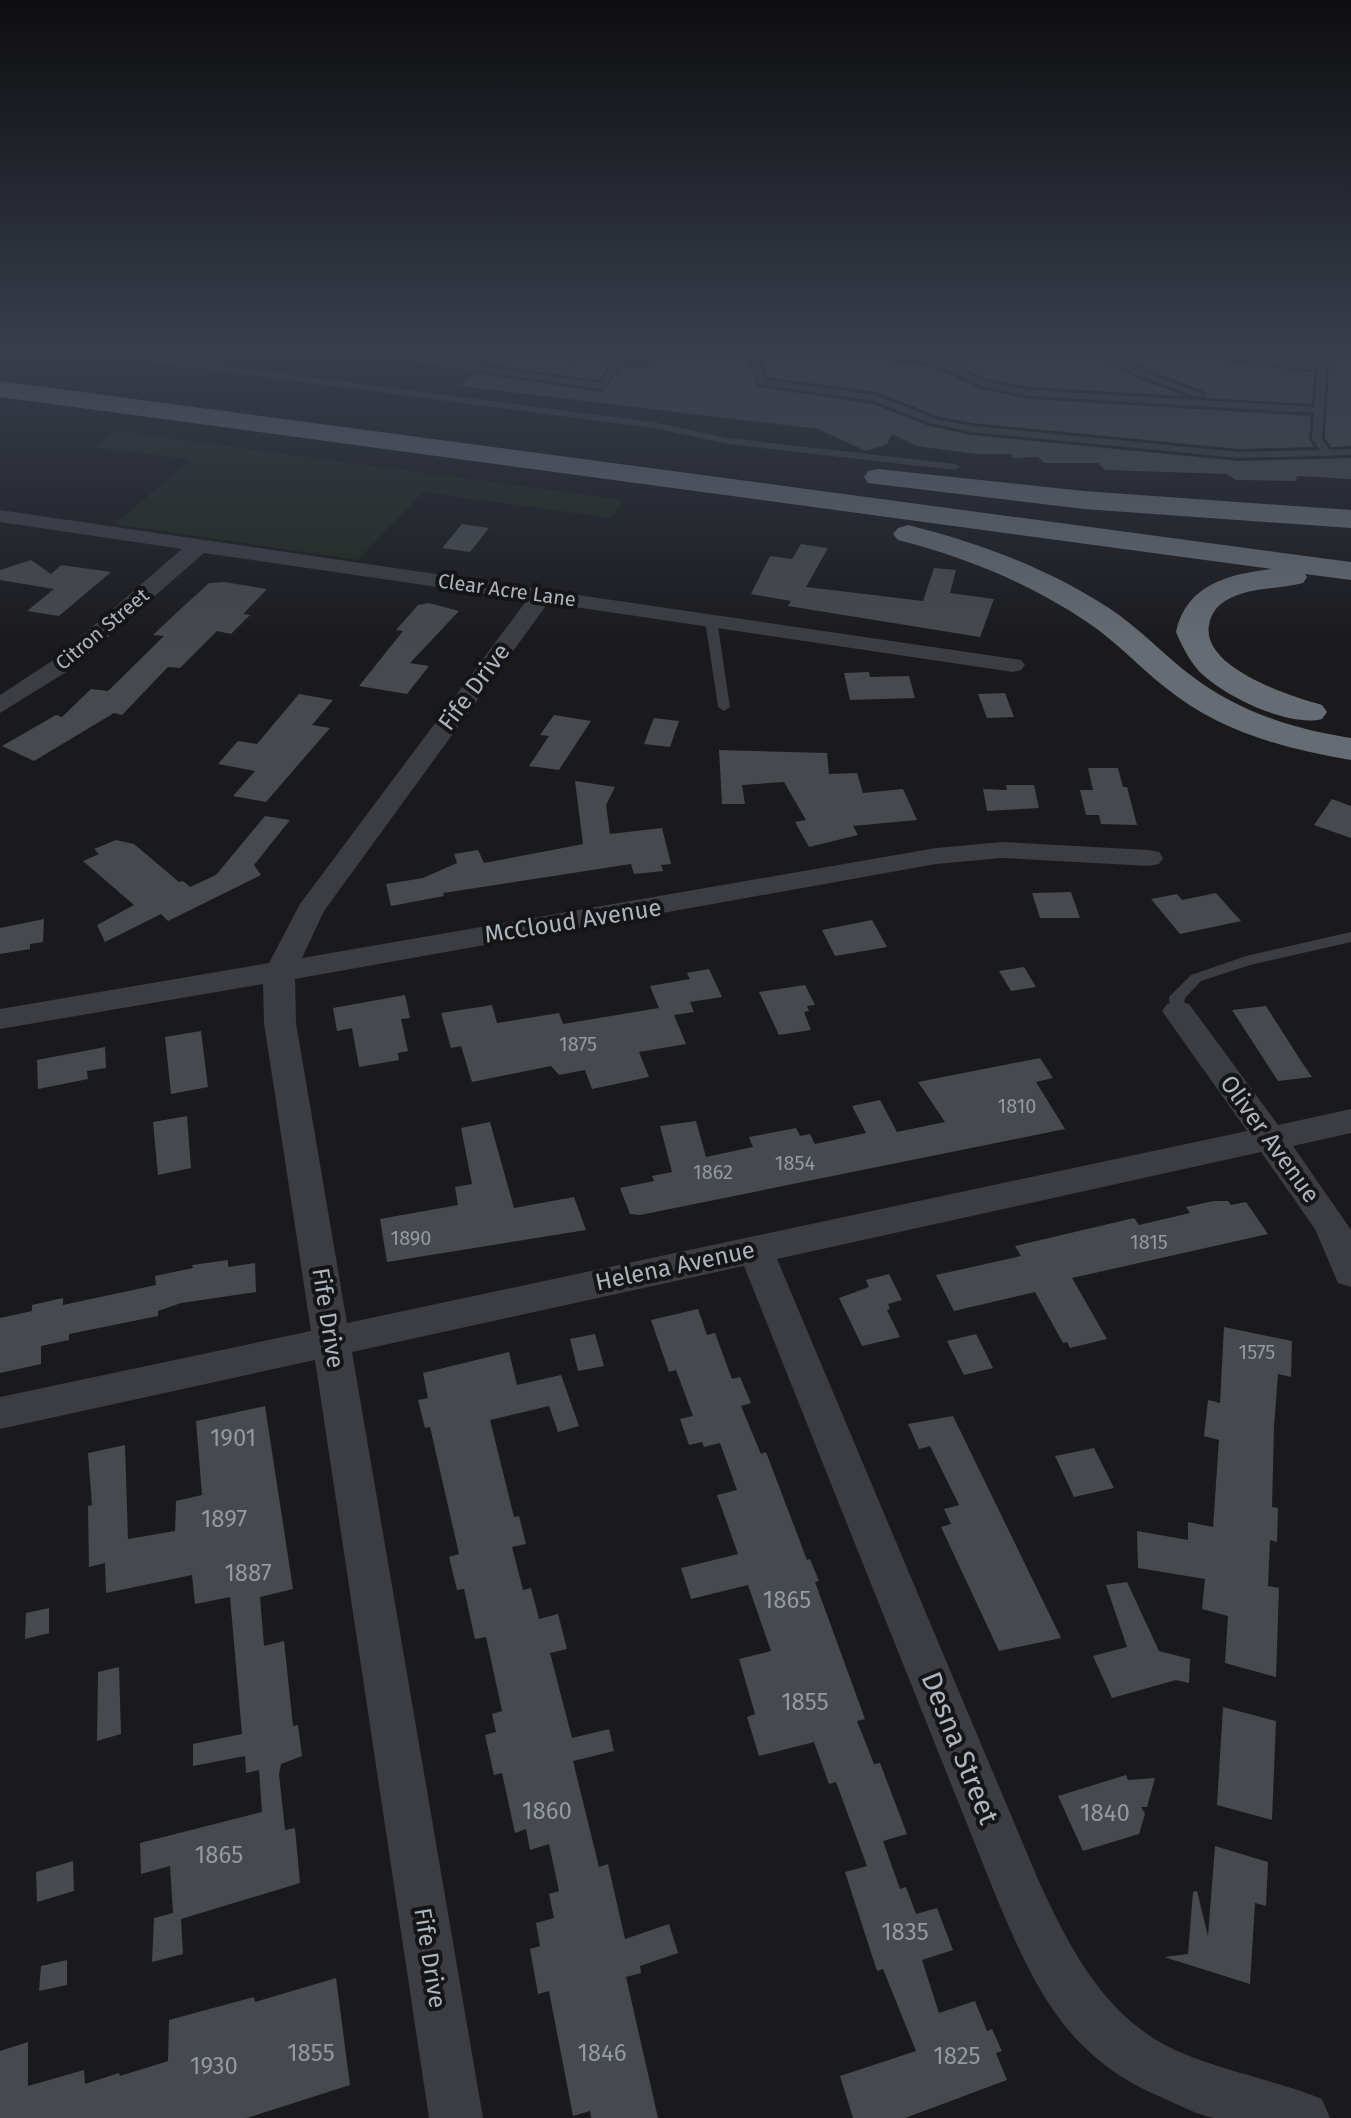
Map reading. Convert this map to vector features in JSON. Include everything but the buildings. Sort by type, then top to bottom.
[{"type":"highway","points":[[455,451],[1351,571]]},
{"type":"highway","points":[[579,451],[1351,554]]},
{"type":"highway","points":[[660,451],[1026,495],[1351,519]]},
{"type":"highway","points":[[508,458],[864,524],[993,560],[1069,596],[1102,617],[1177,681],[1233,717],[1294,739],[1351,749]]},
{"type":"highway","points":[[1218,510],[1351,507]]},
{"type":"highway","points":[[1351,581],[1298,577],[1240,583],[1210,597],[1199,608],[1192,632],[1206,660],[1242,686],[1297,709],[1351,721]]},
{"type":"street","name":"Clear Acre Lane","points":[[0,516],[1013,665]]},
{"type":"street","name":"Citron Street","points":[[0,706],[63,664],[199,546]]},
{"type":"street","name":"Fife Drive","points":[[456,2118],[280,1023],[278,986],[281,970],[324,888],[543,595]]},
{"type":"street","name":"McCloud Avenue","points":[[0,1019],[746,892],[936,856],[1002,850],[1149,858]]},
{"type":"street","name":"Oliver Avenue","points":[[1178,1011],[1331,1224],[1351,1273]]},
{"type":"street","name":"Helena Avenue","points":[[0,1413],[1351,1121]]},
{"type":"street","name":"Desna Street","points":[[755,1249],[1020,1894],[1061,1981],[1087,2016],[1119,2046],[1151,2066],[1303,2118]]},
{"type":"lane","points":[[814,451],[955,467]]},
{"type":"lane","points":[[1197,451],[1239,455],[1351,452]]},
{"type":"lane","points":[[711,620],[724,707]]},
{"type":"lane","points":[[1178,1011],[1177,997],[1196,978],[1246,961],[1351,937]]},
{"type":"shaded area","points":[[124,451],[262,451],[624,500],[611,518],[423,492],[358,560],[114,524],[192,460]]}]
